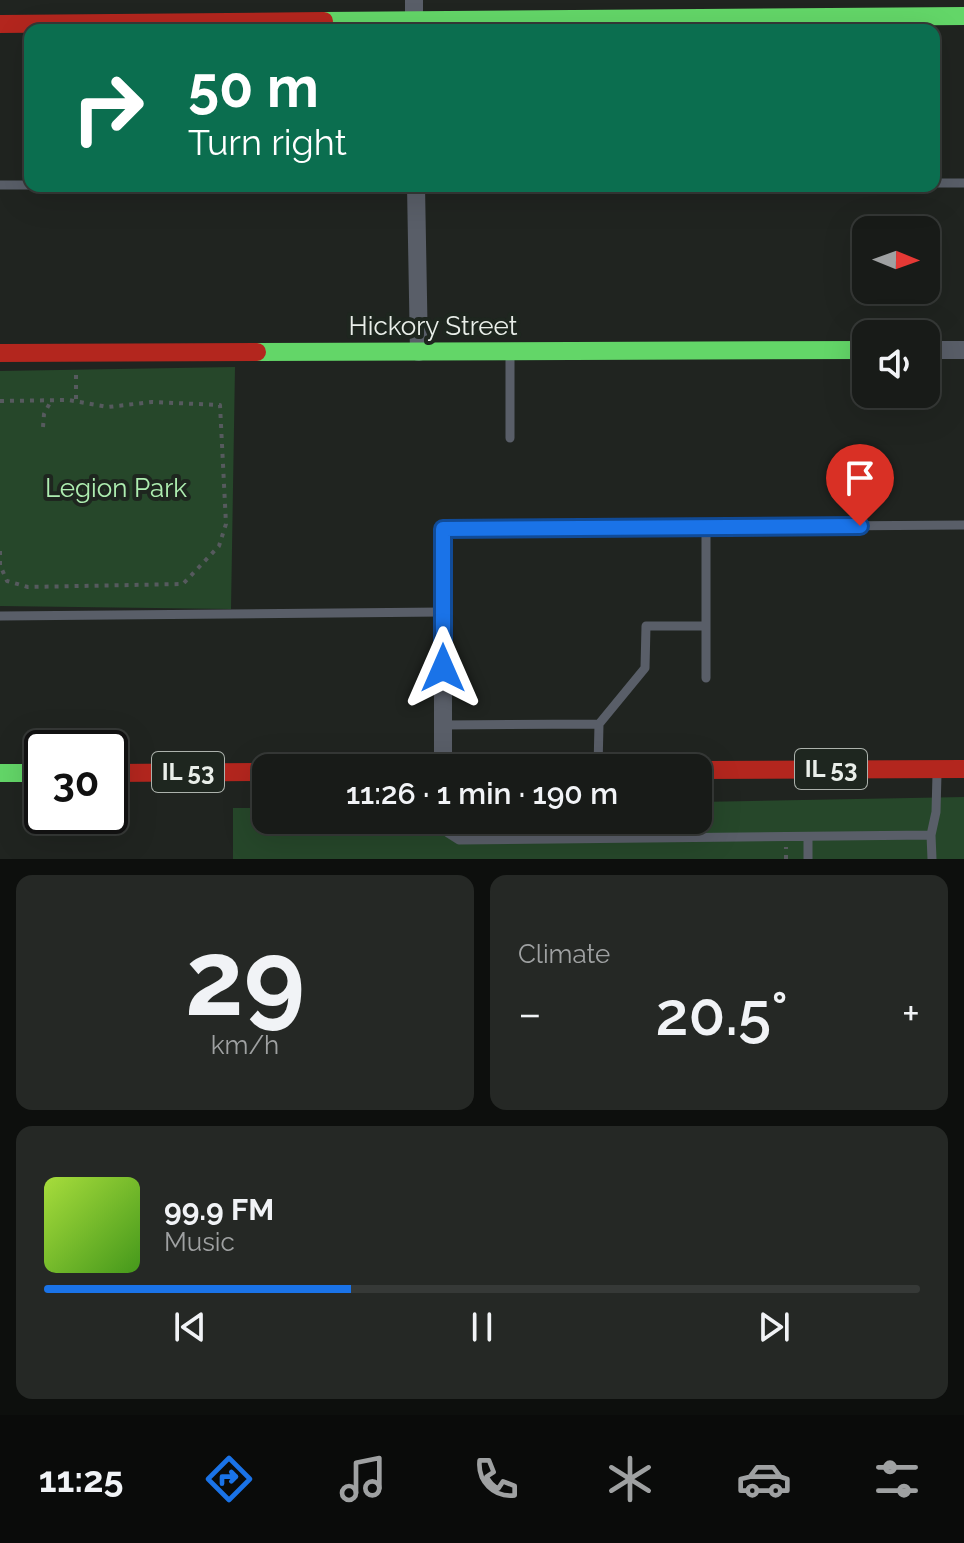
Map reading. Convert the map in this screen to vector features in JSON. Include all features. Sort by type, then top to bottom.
[{"type":"street","points":[[414,0],[414,24]]},
{"type":"street","points":[[475,24],[964,16]]},
{"type":"street","points":[[0,24],[24,24]]},
{"type":"street","points":[[416,192],[419,352]]},
{"type":"street","name":"Hickory Street","points":[[0,353],[852,350]]},
{"type":"street","points":[[940,350],[964,350]]},
{"type":"street","points":[[443,529],[443,754]]},
{"type":"street","name":"IL 53","points":[[712,770],[964,769]]},
{"type":"street","name":"IL 53","points":[[128,773],[252,772]]},
{"type":"street","points":[[0,773],[24,773]]},
{"type":"lane","points":[[940,183],[964,183]]},
{"type":"lane","points":[[0,185],[24,185]]},
{"type":"lane","points":[[510,352],[510,438]]},
{"type":"lane","points":[[443,529],[964,525]]},
{"type":"lane","points":[[706,529],[706,678]]},
{"type":"lane","points":[[0,616],[443,612]]},
{"type":"lane","points":[[598,754],[599,724],[645,668],[646,626],[706,626]]},
{"type":"lane","points":[[443,725],[599,724]]},
{"type":"lane","points":[[932,859],[937,769]]},
{"type":"lane","points":[[450,834],[459,840],[931,835]]},
{"type":"lane","points":[[808,837],[808,859]]},
{"type":"path","points":[[0,401],[52,399],[108,407],[152,402],[220,405],[226,524],[219,546],[183,584],[28,587],[7,581],[0,565],[0,547]]},
{"type":"path","points":[[43,427],[44,414],[52,399]]},
{"type":"green space","name":"Legion Park","points":[[235,367],[231,609],[0,606],[0,371]]},
{"type":"green space","points":[[964,797],[964,859],[233,859],[233,808],[252,808],[252,834],[712,834],[712,802]]},
{"type":"traffic: fast","points":[[324,21],[964,16]]},
{"type":"traffic: fast","points":[[257,352],[852,350]]},
{"type":"traffic: fast","points":[[0,773],[24,773]]},
{"type":"traffic: jam","points":[[0,24],[324,21]]},
{"type":"traffic: jam","points":[[0,353],[257,352]]},
{"type":"traffic: jam","points":[[712,770],[964,769]]},
{"type":"traffic: jam","points":[[128,773],[252,772]]},
{"type":"route","points":[[443,668],[443,529],[860,526]]}]
